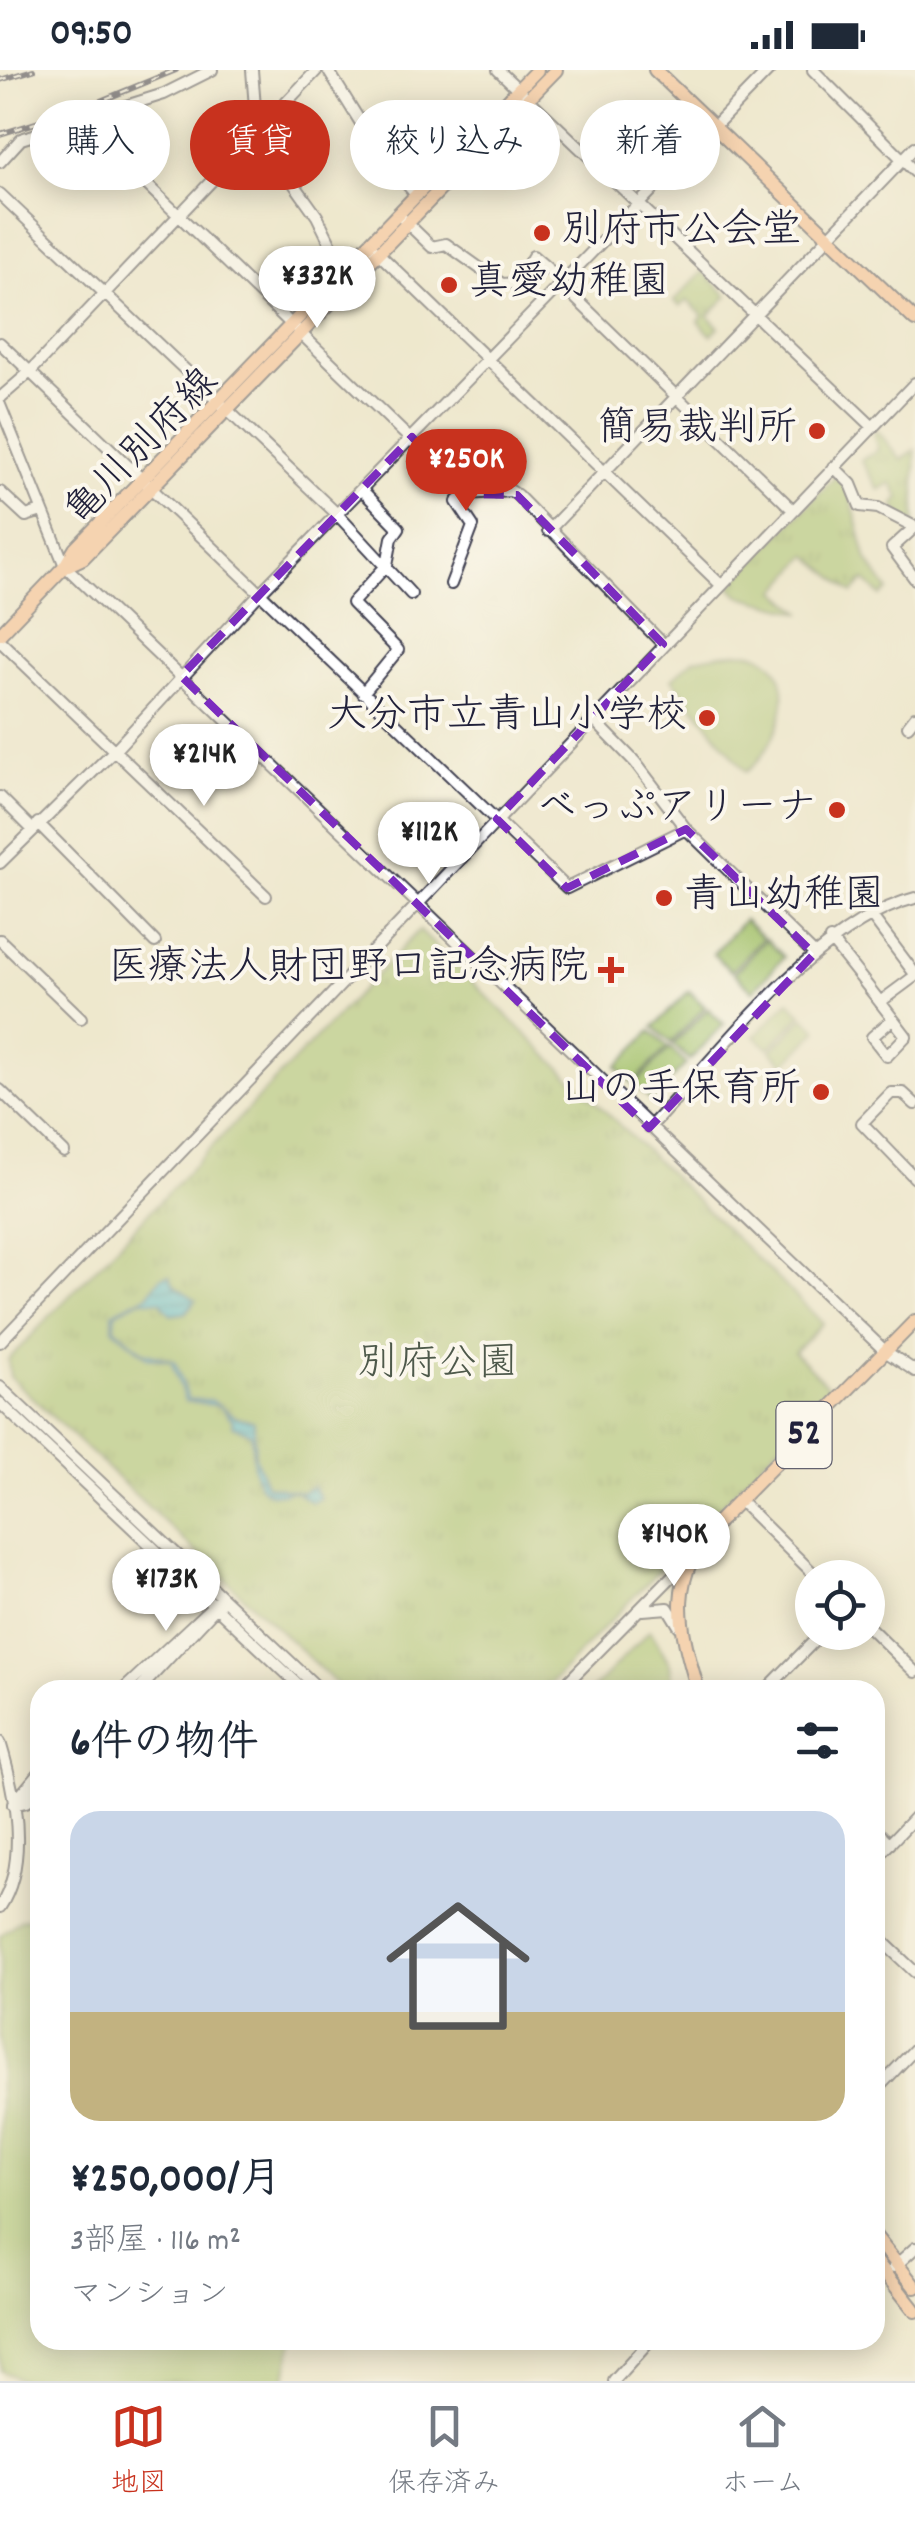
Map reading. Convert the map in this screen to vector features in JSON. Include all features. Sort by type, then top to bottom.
[{"type":"main road","name":"亀川別府線","points":[[0,637],[65,566],[75,549],[147,484],[523,94],[536,70]]},
{"type":"main road","name":"亀川別府線","points":[[516,100],[556,70]]},
{"type":"main road","points":[[655,70],[687,100]]},
{"type":"main road","points":[[720,132],[915,320]]},
{"type":"main road","name":"亀川別府線","points":[[403,219],[423,190]]},
{"type":"main road","name":"亀川別府線","points":[[298,328],[344,271],[374,249]]},
{"type":"main road","name":"52","points":[[695,1680],[682,1632],[680,1596],[696,1552],[740,1500],[915,1320]]},
{"type":"main road","points":[[885,2248],[915,2287]]},
{"type":"main road","points":[[886,2274],[915,2311]]},
{"type":"street","points":[[146,100],[212,70]]},
{"type":"street","points":[[252,70],[254,100]]},
{"type":"street","points":[[288,100],[317,70]]},
{"type":"street","points":[[328,70],[350,105]]},
{"type":"street","points":[[498,70],[873,427]]},
{"type":"street","points":[[720,120],[770,70]]},
{"type":"street","points":[[813,70],[915,172]]},
{"type":"street","points":[[0,162],[22,140],[30,137]]},
{"type":"street","points":[[548,531],[915,147]]},
{"type":"street","points":[[153,190],[468,494]]},
{"type":"street","points":[[201,190],[0,402],[65,566],[649,1128],[885,1351],[915,1371]]},
{"type":"street","points":[[298,190],[344,271]]},
{"type":"street","points":[[412,190],[417,196]]},
{"type":"street","points":[[0,862],[114,751],[261,592],[649,190]]},
{"type":"street","points":[[0,194],[338,515],[411,594]]},
{"type":"street","points":[[403,219],[432,246],[446,244],[502,284],[517,284],[533,256],[792,510]]},
{"type":"street","points":[[374,249],[721,585]]},
{"type":"street","points":[[0,342],[568,888],[686,829]]},
{"type":"street","points":[[0,1342],[415,902],[915,383]]},
{"type":"street","points":[[834,467],[851,484],[860,506],[878,508],[915,527],[892,548],[915,579]]},
{"type":"street","points":[[362,490],[399,528],[392,538],[387,565],[352,603],[398,650],[362,693]]},
{"type":"street","points":[[450,584],[470,542],[473,526],[457,502],[468,494],[511,491],[664,644]]},
{"type":"street","points":[[0,492],[26,516],[42,511]]},
{"type":"street","points":[[0,637],[266,896]]},
{"type":"street","points":[[593,719],[635,762],[686,829],[814,954]]},
{"type":"street","points":[[0,797],[154,942]]},
{"type":"street","points":[[649,1128],[830,940],[870,914],[914,897]]},
{"type":"street","points":[[870,914],[915,976],[880,1002]]},
{"type":"street","points":[[0,940],[81,1018]]},
{"type":"street","points":[[830,940],[893,1020]]},
{"type":"street","points":[[0,1090],[64,1152]]},
{"type":"street","points":[[915,1104],[903,1093],[891,1094],[862,1124],[915,1178]]},
{"type":"street","points":[[0,1387],[294,1680]]},
{"type":"street","points":[[0,1403],[218,1603],[308,1680]]},
{"type":"street","points":[[740,1500],[800,1560]]},
{"type":"street","points":[[570,1680],[696,1552]]},
{"type":"street","points":[[134,1680],[218,1603]]},
{"type":"street","points":[[147,1680],[218,1603]]},
{"type":"street","points":[[636,1612],[654,1606],[668,1608],[682,1632]]},
{"type":"street","points":[[885,1643],[915,1672]]},
{"type":"street","points":[[776,1680],[806,1650]]},
{"type":"street","points":[[0,1742],[12,1805],[15,1868],[0,1908]]},
{"type":"street","points":[[6,1766],[21,1778],[30,1776]]},
{"type":"street","points":[[12,1805],[30,1784]]},
{"type":"street","points":[[12,1805],[30,1798]]},
{"type":"street","points":[[885,1849],[915,1817]]},
{"type":"street","points":[[885,1839],[890,1844]]},
{"type":"street","points":[[885,1944],[915,1972]]},
{"type":"street","points":[[885,2080],[915,2049]]},
{"type":"street","points":[[886,2274],[915,2248]]},
{"type":"street","points":[[614,2381],[642,2350]]},
{"type":"highlighted area","points":[[412,437],[467,494],[517,495],[663,644],[497,819],[567,888],[686,829],[814,954],[649,1128],[181,676]]},
{"type":"green space","points":[[703,271],[728,296],[708,316],[719,327],[711,335],[698,322],[703,316],[687,300],[680,306],[674,301]]},
{"type":"green space","points":[[877,430],[901,460],[915,450],[915,524],[902,517],[894,505],[900,498],[891,483],[879,490],[861,460],[878,450],[873,433]]},
{"type":"green space","points":[[836,476],[848,487],[867,560],[888,590],[881,596],[864,580],[853,593],[808,555],[777,591],[803,613],[740,596],[730,586]]},
{"type":"green space","points":[[720,654],[760,655],[774,666],[781,680],[784,696],[776,731],[746,772],[672,679],[694,659]]},
{"type":"green space","points":[[744,920],[763,938],[731,971],[713,954]]},
{"type":"green space","name":"別府公園","points":[[419,930],[823,1323],[794,1352],[832,1390],[554,1680],[332,1680],[10,1377],[8,1360]]},
{"type":"green space","points":[[766,939],[784,957],[753,991],[734,973]]},
{"type":"green space","points":[[689,991],[705,1007],[671,1043],[654,1027]]},
{"type":"green space","points":[[789,1001],[802,1014],[769,1048],[755,1036]]},
{"type":"green space","points":[[708,1009],[724,1024],[690,1060],[673,1045]]},
{"type":"green space","points":[[804,1017],[818,1030],[785,1064],[771,1051]]},
{"type":"green space","points":[[651,1031],[668,1047],[633,1083],[617,1067]]},
{"type":"green space","points":[[670,1048],[686,1064],[651,1100],[635,1084]]},
{"type":"green space","points":[[650,1630],[670,1664],[672,1680],[602,1680]]},
{"type":"green space","points":[[30,1918],[30,2350],[292,2350],[285,2381],[24,2381],[0,2371],[0,1936],[20,1920]]},
{"type":"water","points":[[169,1275],[174,1285],[196,1300],[185,1313],[171,1315],[160,1301],[142,1300],[116,1313],[115,1328],[144,1352],[175,1361],[188,1399],[211,1400],[236,1417],[254,1421],[255,1456],[266,1485],[302,1492],[313,1486],[320,1498],[312,1502],[294,1491],[276,1494],[264,1489],[254,1467],[251,1433],[233,1426],[232,1419],[219,1406],[185,1401],[171,1361],[147,1357],[113,1329],[113,1312],[148,1295],[161,1277]]},
{"type":"railway","points":[[0,80],[33,70]]},
{"type":"railway","points":[[0,134],[81,109],[176,70]]},
{"type":"place","name":"別府市公会堂","points":[[542,233]]},
{"type":"place","name":"真愛幼稚園","points":[[449,285]]},
{"type":"place","name":"簡易裁判所","points":[[817,431]]},
{"type":"place","name":"大分市立青山小学校","points":[[707,718]]},
{"type":"place","name":"べっぷアリーナ","points":[[837,810]]},
{"type":"place","name":"青山幼稚園","points":[[664,898]]},
{"type":"place","name":"医療法人財団野口記念病院","points":[[611,970]]},
{"type":"place","name":"山の手保育所","points":[[821,1092]]}]
